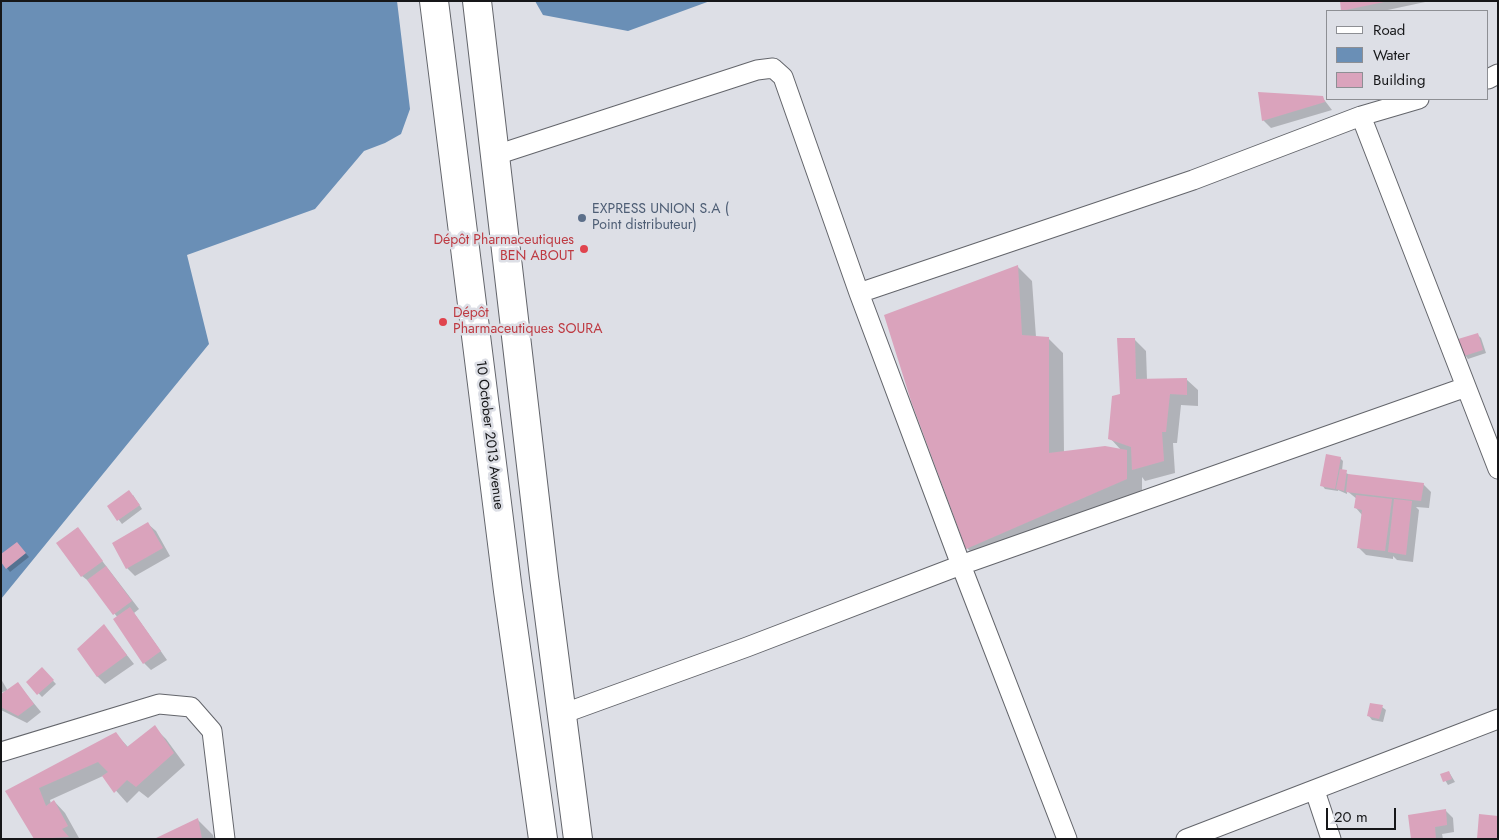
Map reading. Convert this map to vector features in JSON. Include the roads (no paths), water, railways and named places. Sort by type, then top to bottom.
[{"type":"highway","name":"10 October 2013 Avenue","points":[[434,1],[508,591],[542,839]]},
{"type":"highway","points":[[477,1],[578,839]]},
{"type":"street","points":[[496,155],[757,70],[773,68],[782,77],[961,565],[1067,839]]},
{"type":"street","points":[[860,293],[1193,180],[1361,116],[1416,100]]},
{"type":"street","points":[[1361,116],[1498,469]]},
{"type":"street","points":[[562,714],[747,647],[961,565],[1466,387]]},
{"type":"street","points":[[1,752],[160,704],[191,707],[212,731],[225,839]]},
{"type":"street","points":[[1186,839],[1315,791],[1498,719]]},
{"type":"street","points":[[1315,791],[1331,839]]},
{"type":"water","points":[[1,1],[397,1],[410,109],[401,134],[364,151],[315,209],[187,255],[209,344],[1,599]]},
{"type":"water","points":[[535,1],[710,1],[628,31],[543,15]]},
{"type":"place","name":"EXPRESS UNION S.A ( Point distributeur)","points":[[582,218]]},
{"type":"place","name":"Dépôt Pharmaceutiques BEN ABOUT","points":[[584,249]]},
{"type":"place","name":"Dépôt Pharmaceutiques SOURA","points":[[443,322]]}]
